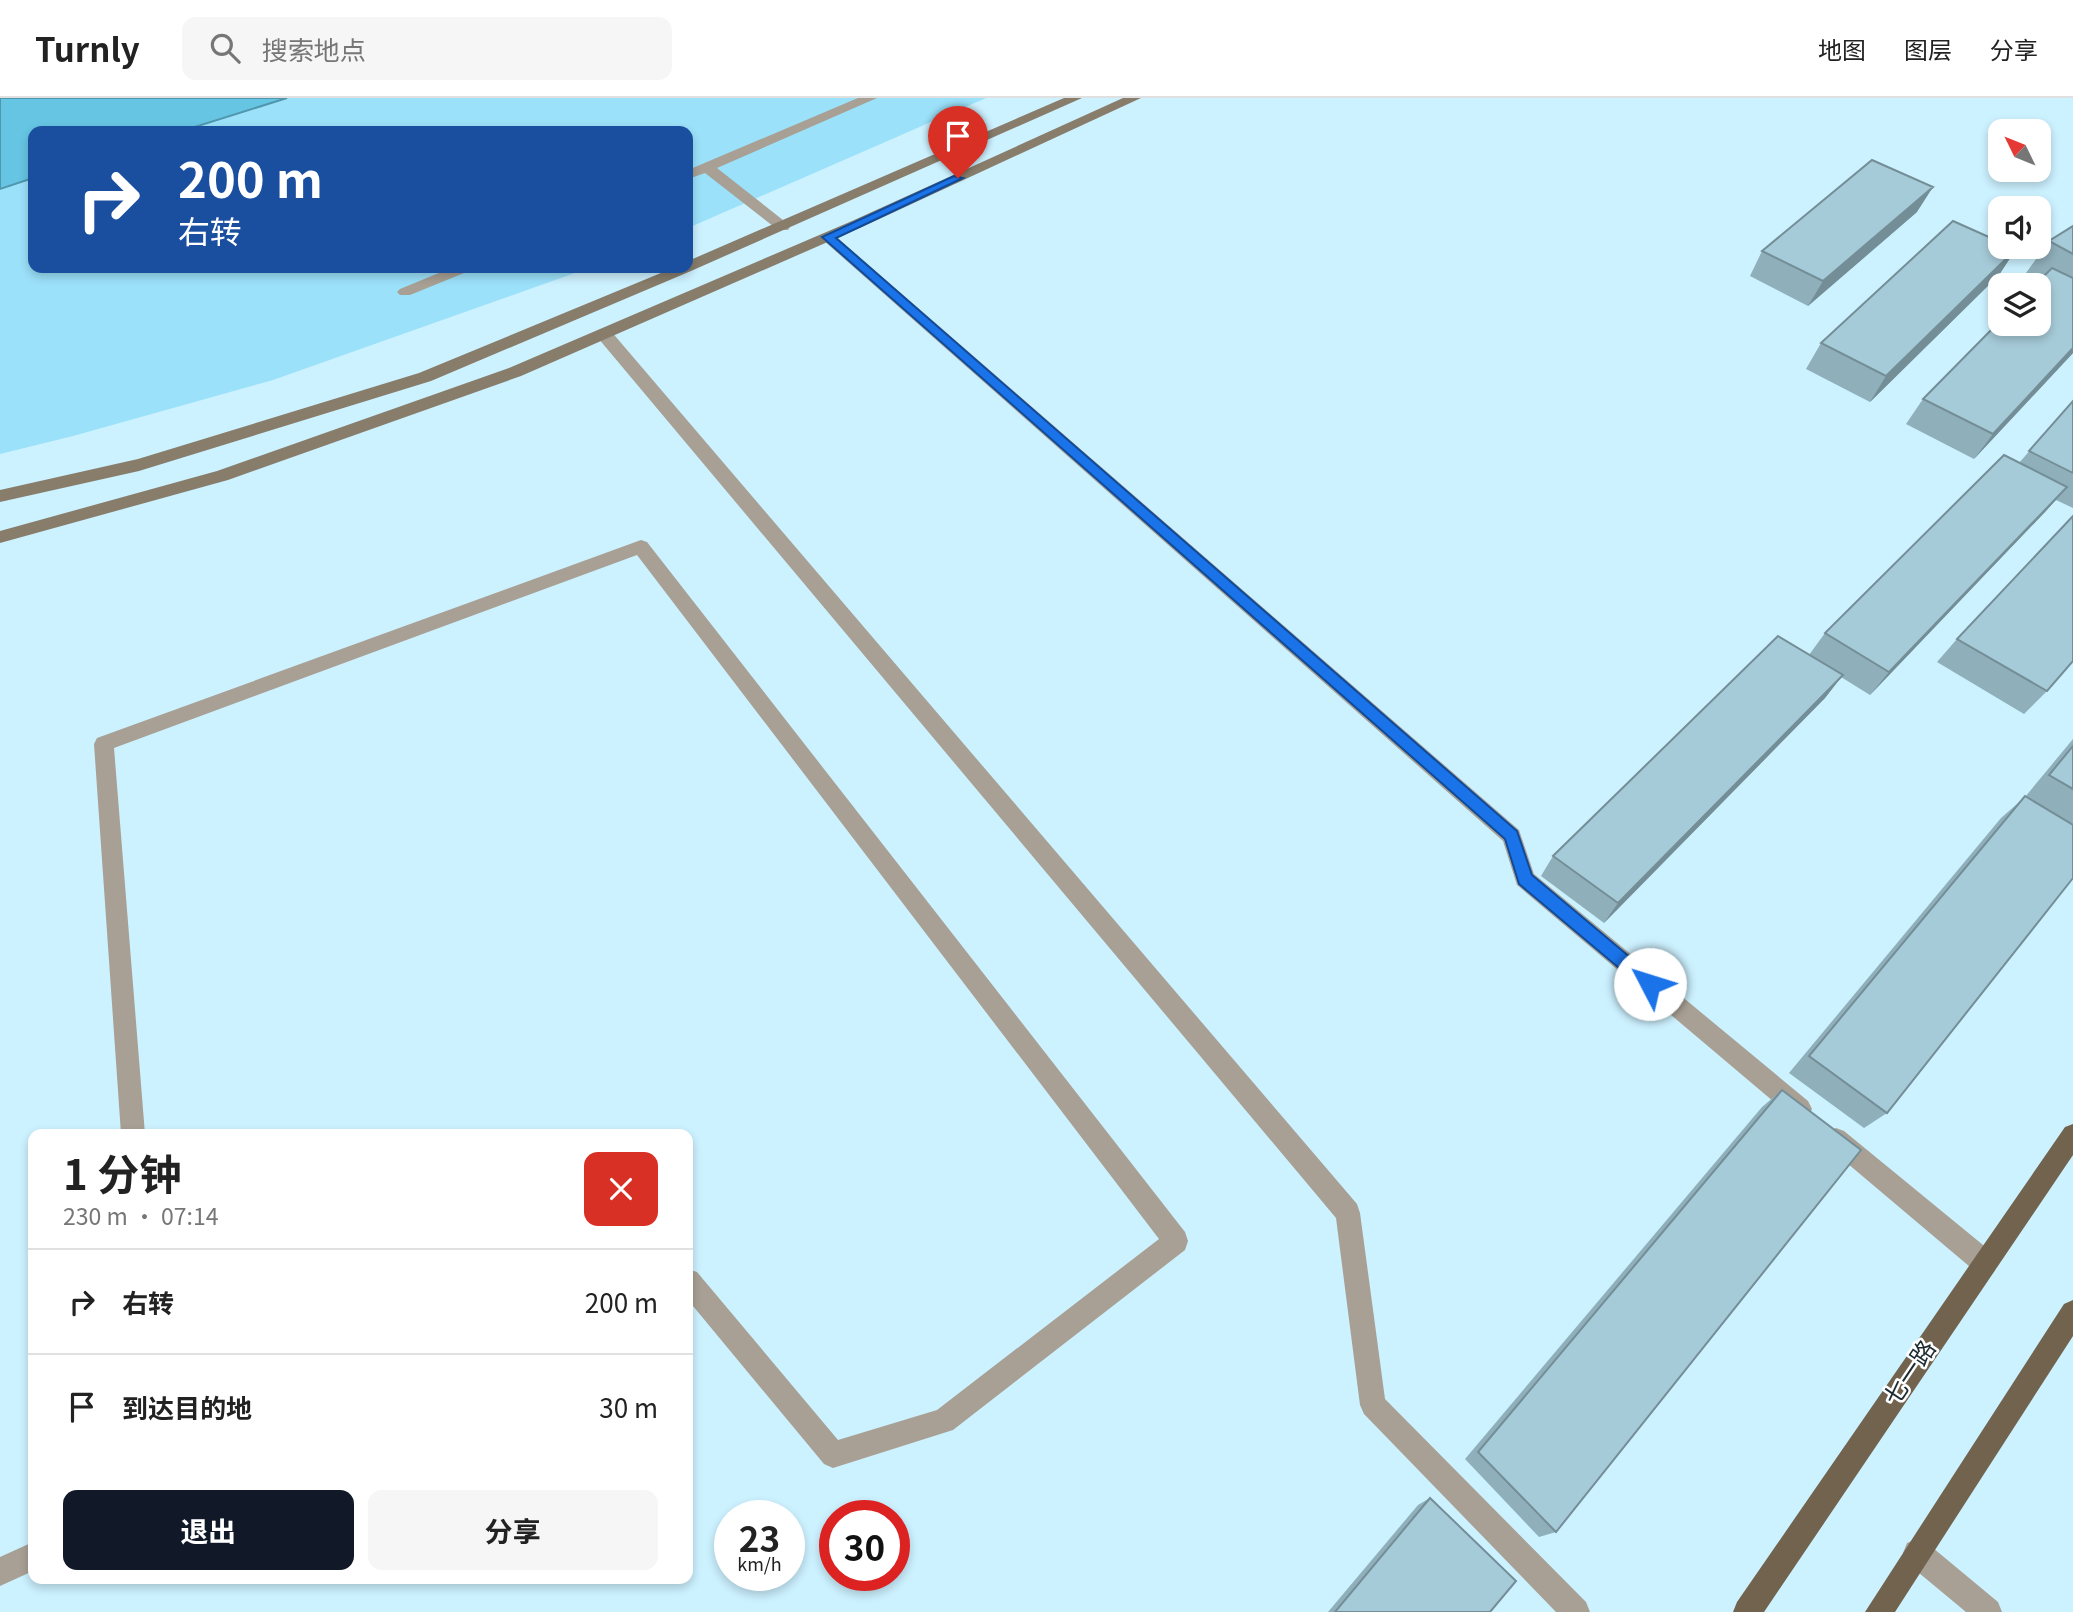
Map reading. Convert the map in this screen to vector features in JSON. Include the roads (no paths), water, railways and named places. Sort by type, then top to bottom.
[{"type":"main road","points":[[693,264],[1075,98]]},
{"type":"main road","points":[[0,537],[222,476],[515,372],[828,237],[1134,98]]},
{"type":"main road","points":[[0,496],[139,465],[425,377],[673,273]]},
{"type":"main road","name":"七一路","points":[[1748,1612],[2073,1135]]},
{"type":"main road","points":[[1879,1612],[2073,1313]]},
{"type":"street","points":[[693,173],[870,98]]},
{"type":"street","points":[[707,167],[783,227]]},
{"type":"street","points":[[828,237],[1511,836],[1525,879],[1985,1263]]},
{"type":"street","points":[[405,292],[452,273]]},
{"type":"street","points":[[604,334],[1348,1213],[1373,1405],[1576,1612]]},
{"type":"street","points":[[133,1129],[104,744],[641,547],[1176,1241],[944,1421],[833,1455],[693,1287]]},
{"type":"street","points":[[1917,1552],[1988,1612]]},
{"type":"street","points":[[0,1572],[28,1558]]}]
